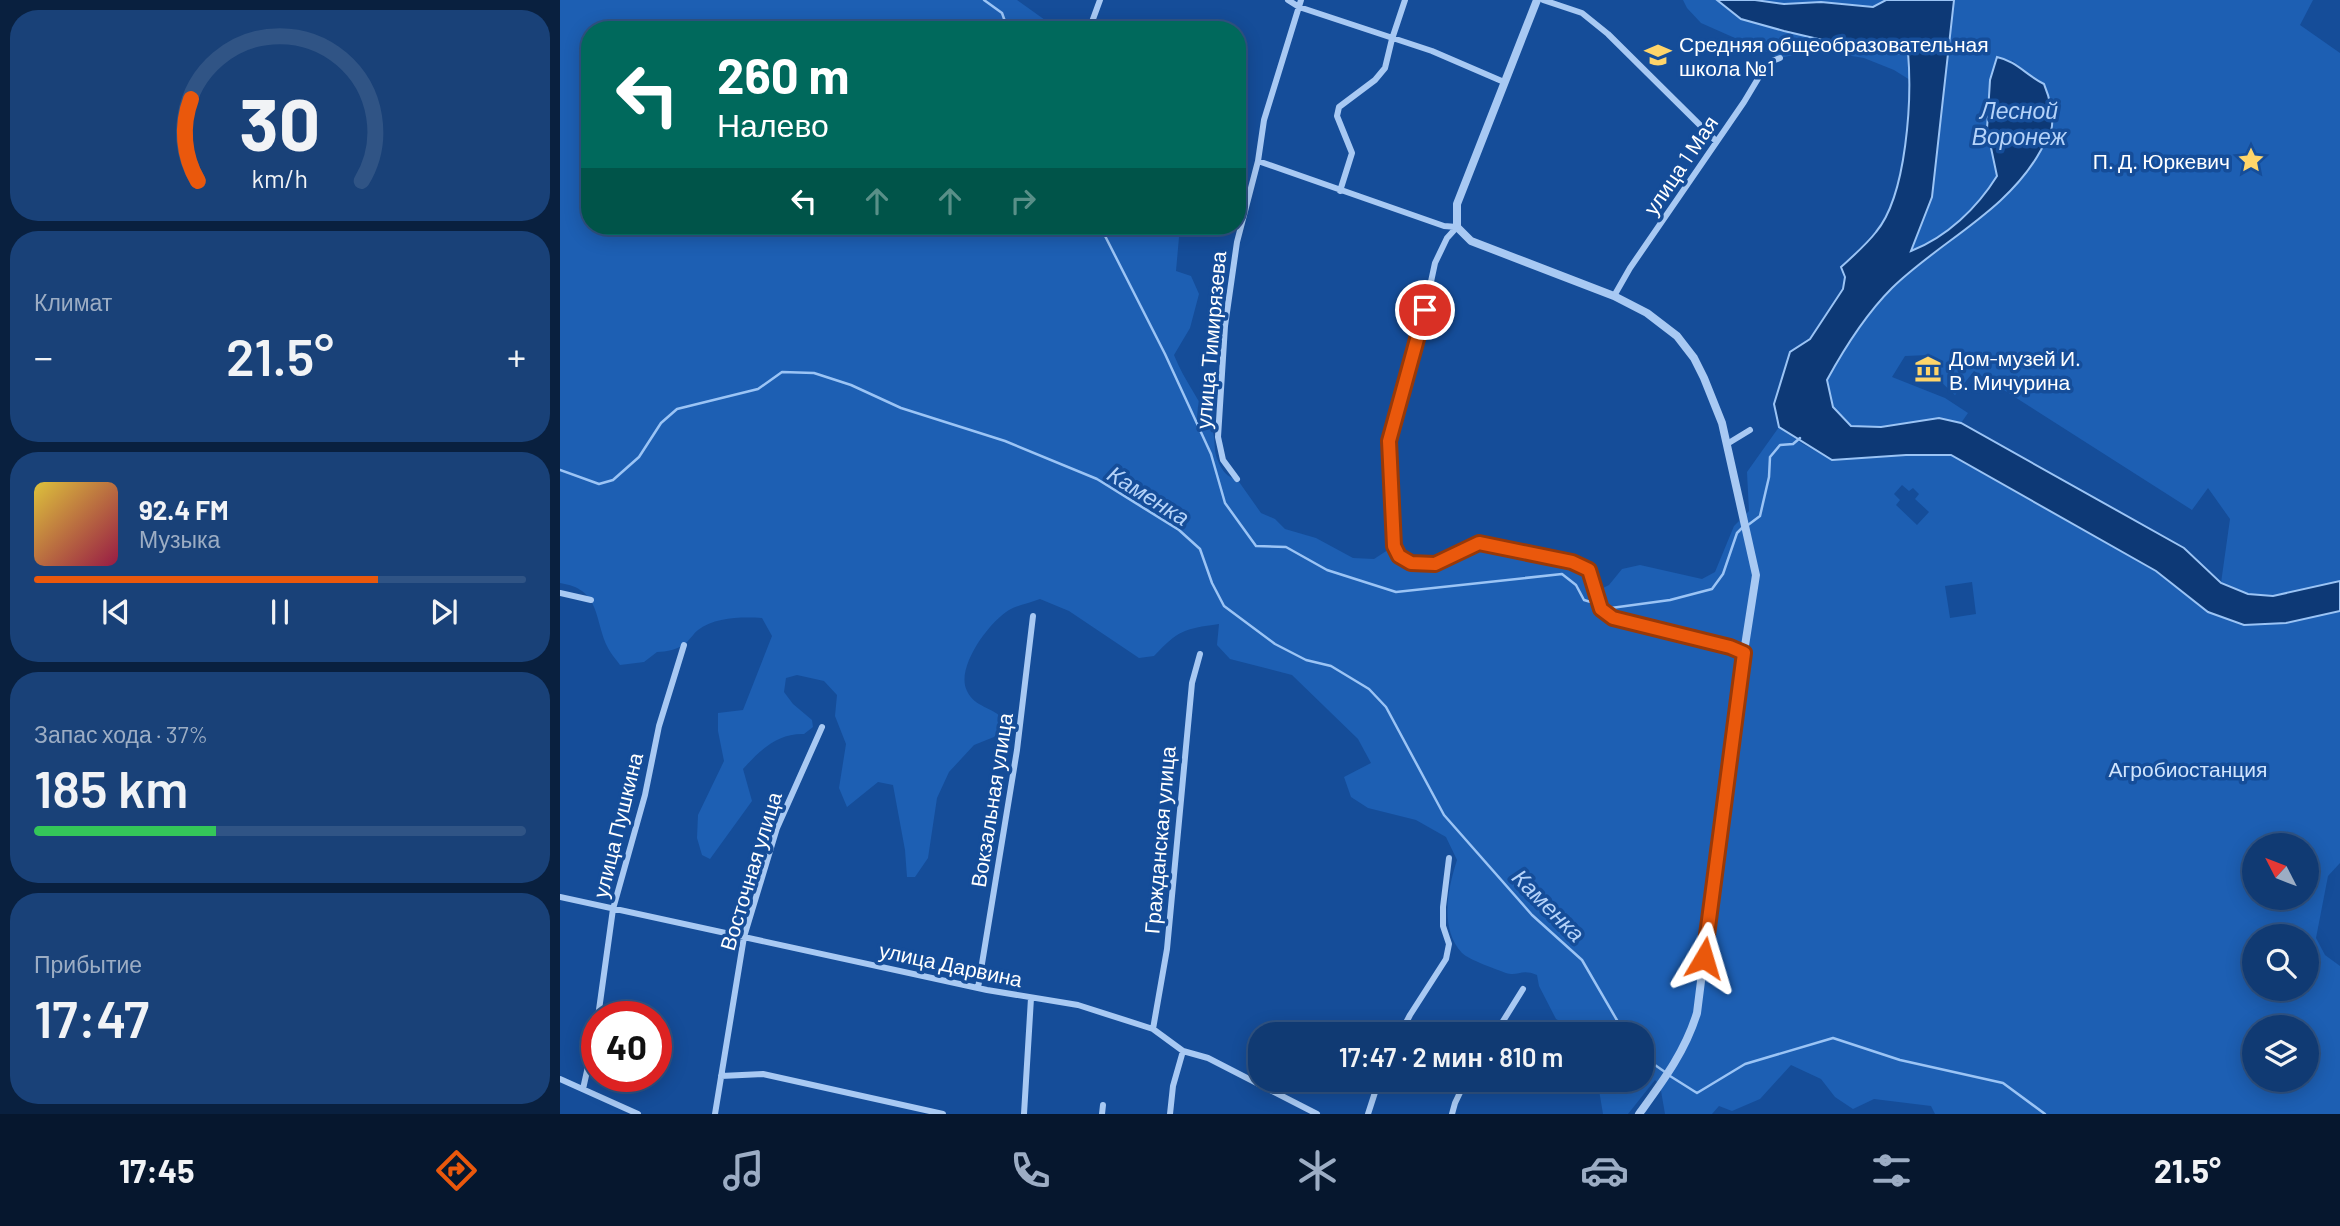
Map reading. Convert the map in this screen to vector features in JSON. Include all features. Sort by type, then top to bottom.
[{"type":"street","points":[[1092,21],[1100,0]]},
{"type":"street","points":[[1287,0],[1432,51],[1504,82]]},
{"type":"street","points":[[1340,191],[1352,153],[1337,116],[1339,107],[1375,80],[1385,68],[1405,0]]},
{"type":"street","points":[[1537,0],[1457,204],[1457,227],[1447,238],[1435,263],[1420,333],[1389,441],[1394,546],[1399,556],[1411,563],[1435,564],[1479,543],[1572,562],[1589,570],[1601,609],[1613,618],[1730,647],[1744,653]]},
{"type":"street","points":[[1543,0],[1582,13],[1608,34],[1716,141]]},
{"type":"street","name":"улица Тимирязева","points":[[1246,207],[1258,161],[1264,120],[1300,4]]},
{"type":"street","name":"улица 1 Мая","points":[[1614,296],[1762,72],[1772,61],[1780,58]]},
{"type":"street","points":[[1258,161],[1444,226],[1457,227],[1471,241],[1614,296],[1647,313],[1677,336],[1694,358],[1722,423],[1756,575],[1697,1013],[1690,1037],[1679,1058],[1639,1114]]},
{"type":"street","name":"улица Тимирязева","points":[[1237,479],[1223,460],[1218,437],[1225,326],[1239,235]]},
{"type":"street","points":[[1727,444],[1750,429]]},
{"type":"street","points":[[560,593],[591,600]]},
{"type":"street","name":"Вокзальная улица","points":[[978,988],[1017,750],[1033,616]]},
{"type":"street","name":"улица Пушкина","points":[[600,1001],[613,909],[645,794],[659,726],[684,645]]},
{"type":"street","name":"Гражданская улица","points":[[1153,1029],[1167,949],[1192,683],[1200,654]]},
{"type":"street","name":"Восточная улица","points":[[715,1114],[744,937],[777,828],[821,727]]},
{"type":"street","points":[[1406,1022],[1446,959],[1449,944],[1443,926],[1443,898],[1449,858]]},
{"type":"street","name":"улица Дарвина","points":[[560,897],[978,988],[1078,1005],[1153,1029],[1183,1051],[1208,1058],[1317,1114]]},
{"type":"street","points":[[1502,1022],[1523,989]]},
{"type":"street","points":[[1024,1114],[1031,998]]},
{"type":"street","points":[[1170,1114],[1172,1086],[1183,1051]]},
{"type":"street","points":[[721,1076],[763,1074],[943,1114]]},
{"type":"street","points":[[560,1079],[581,1088]]},
{"type":"street","points":[[590,1092],[638,1114]]},
{"type":"street","points":[[1368,1114],[1376,1092]]},
{"type":"street","points":[[1452,1114],[1461,1092]]},
{"type":"street","points":[[1102,1114],[1103,1105]]},
{"type":"green space","name":"Агробиостанция","points":[[560,0],[1017,0],[1046,21],[581,21],[581,235],[1179,235],[1176,271],[1191,276],[1199,294],[1190,328],[1174,355],[1208,419],[1223,470],[1237,479],[1261,513],[1275,519],[1285,529],[1316,538],[1353,558],[1374,559],[1394,546],[1399,556],[1411,563],[1435,564],[1480,543],[1572,562],[1589,570],[1587,588],[1593,593],[1609,585],[1622,569],[1640,565],[1702,579],[1715,572],[1734,526],[1749,511],[1747,472],[1779,427],[1832,460],[1951,455],[2156,571],[2208,612],[2244,625],[2286,623],[2340,611],[2340,863],[2328,876],[2319,924],[2242,924],[2242,1001],[2319,1001],[2319,944],[2325,955],[2340,966],[2340,1114],[1935,1114],[1931,1106],[1874,1099],[1853,1109],[1835,1097],[1821,1079],[1791,1065],[1760,1099],[1732,1111],[1719,1106],[1712,1114],[1665,1114],[1660,1085],[1654,1081],[1654,1022],[1562,1022],[1556,1019],[1539,986],[1537,975],[1527,972],[1506,973],[1465,956],[1455,943],[1448,920],[1449,895],[1457,860],[1446,837],[1416,820],[1368,808],[1351,797],[1344,777],[1371,763],[1358,739],[1292,675],[1230,659],[1217,645],[1219,624],[1182,632],[1154,656],[1139,658],[1069,611],[1040,599],[1013,608],[1001,616],[976,646],[966,670],[965,681],[967,691],[974,701],[1004,720],[1002,729],[994,737],[974,745],[949,772],[937,798],[928,858],[915,877],[907,877],[893,785],[878,782],[847,807],[839,788],[846,744],[835,716],[837,695],[824,681],[797,675],[786,678],[784,692],[793,704],[812,720],[813,727],[804,734],[786,736],[770,744],[743,769],[752,801],[710,859],[702,855],[697,838],[698,815],[724,761],[718,731],[718,713],[743,710],[772,636],[762,618],[720,620],[698,630],[681,647],[657,652],[644,662],[620,665],[607,646],[594,606],[582,591],[560,583]],"holes":[[[1902,485],[1909,491],[1913,488],[1919,494],[1915,499],[1929,512],[1917,525],[1896,505],[1900,500],[1894,494]],[[1972,582],[1976,614],[1950,618],[1945,586]]]},
{"type":"green space","points":[[1683,0],[1717,0],[1741,19],[1820,40],[1893,54],[1908,51],[1910,80],[1894,70],[1864,58],[1815,50],[1780,58],[1701,23]]},
{"type":"green space","points":[[1755,0],[1886,0],[1874,7],[1821,2],[1784,4]]},
{"type":"green space","points":[[1954,0],[2313,0],[2300,25],[2340,53],[2340,581],[2273,596],[2248,594],[2221,583],[2230,519],[2208,488],[2192,510],[1974,371],[1955,395],[1940,381],[1929,355],[1905,356],[1892,377],[1945,398],[1968,413],[1961,423],[1939,418],[1881,427],[1851,426],[1833,407],[1827,380],[1849,339],[1891,289],[1950,239],[1988,213],[2044,84],[2030,77],[2012,60],[1987,129],[1997,176],[1980,200],[1960,221],[1911,252],[1932,197]]},
{"type":"green space","points":[[1599,1092],[1645,1092],[1628,1114],[1603,1114]]},
{"type":"water","name":"Лесной Воронеж","points":[[1717,0],[1755,0],[1784,4],[1821,2],[1873,7],[1886,0],[1954,0],[1932,197],[1911,251],[1949,230],[1980,199],[1997,176],[1987,129],[1990,80],[1997,57],[2010,62],[2044,84],[2048,94],[2052,119],[2050,133],[2027,172],[1992,208],[1892,288],[1864,320],[1841,356],[1827,380],[1833,407],[1851,426],[1881,427],[1939,418],[1961,423],[2184,548],[2221,583],[2248,594],[2273,596],[2340,581],[2340,611],[2286,623],[2244,625],[2208,612],[2156,571],[1951,455],[1832,460],[1779,427],[1774,404],[1790,352],[1810,339],[1843,289],[1845,277],[1841,267],[1876,232],[1895,195],[1908,120],[1908,52],[1893,54],[1865,50],[1784,31],[1741,19]]},
{"type":"waterway","points":[[984,0],[1002,13],[1005,21]]},
{"type":"waterway","points":[[1105,235],[1165,354],[1211,454],[1225,503],[1256,546],[1286,547],[1327,570],[1396,592],[1562,574],[1576,585],[1584,600],[1611,608],[1670,600],[1712,589],[1723,574],[1737,533],[1742,528]]},
{"type":"waterway","name":"Каменка","points":[[560,470],[599,484],[613,480],[639,457],[661,423],[677,409],[758,389],[782,372],[814,373],[851,385],[901,408],[1005,441],[1097,479],[1179,530],[1200,549],[1212,583],[1224,606],[1275,644],[1306,660],[1331,666],[1369,689],[1386,707],[1444,815],[1532,915],[1582,960],[1618,1022]]},
{"type":"waterway","points":[[1748,525],[1760,516],[1769,477],[1770,457],[1780,445],[1793,444],[1800,438]]},
{"type":"waterway","name":"Каменка","points":[[1670,1076],[1697,1093],[1745,1064],[1833,1038],[1900,1060],[2003,1083],[2045,1114]]},
{"type":"waterway","name":"Каменка","points":[[1654,1064],[1665,1072]]},
{"type":"place","name":"Средняя общеобразовательная школа №1","points":[[1658,55]]},
{"type":"place","name":"П. Д. Юркевич","points":[[2251,160]]},
{"type":"place","name":"Дом-музей И. В. Мичурина","points":[[1928,369]]},
{"type":"route","points":[[1425,310],[1389,441],[1394,546],[1399,556],[1411,563],[1435,564],[1479,543],[1572,562],[1589,570],[1601,609],[1613,618],[1730,647],[1744,653],[1704,958]]}]
